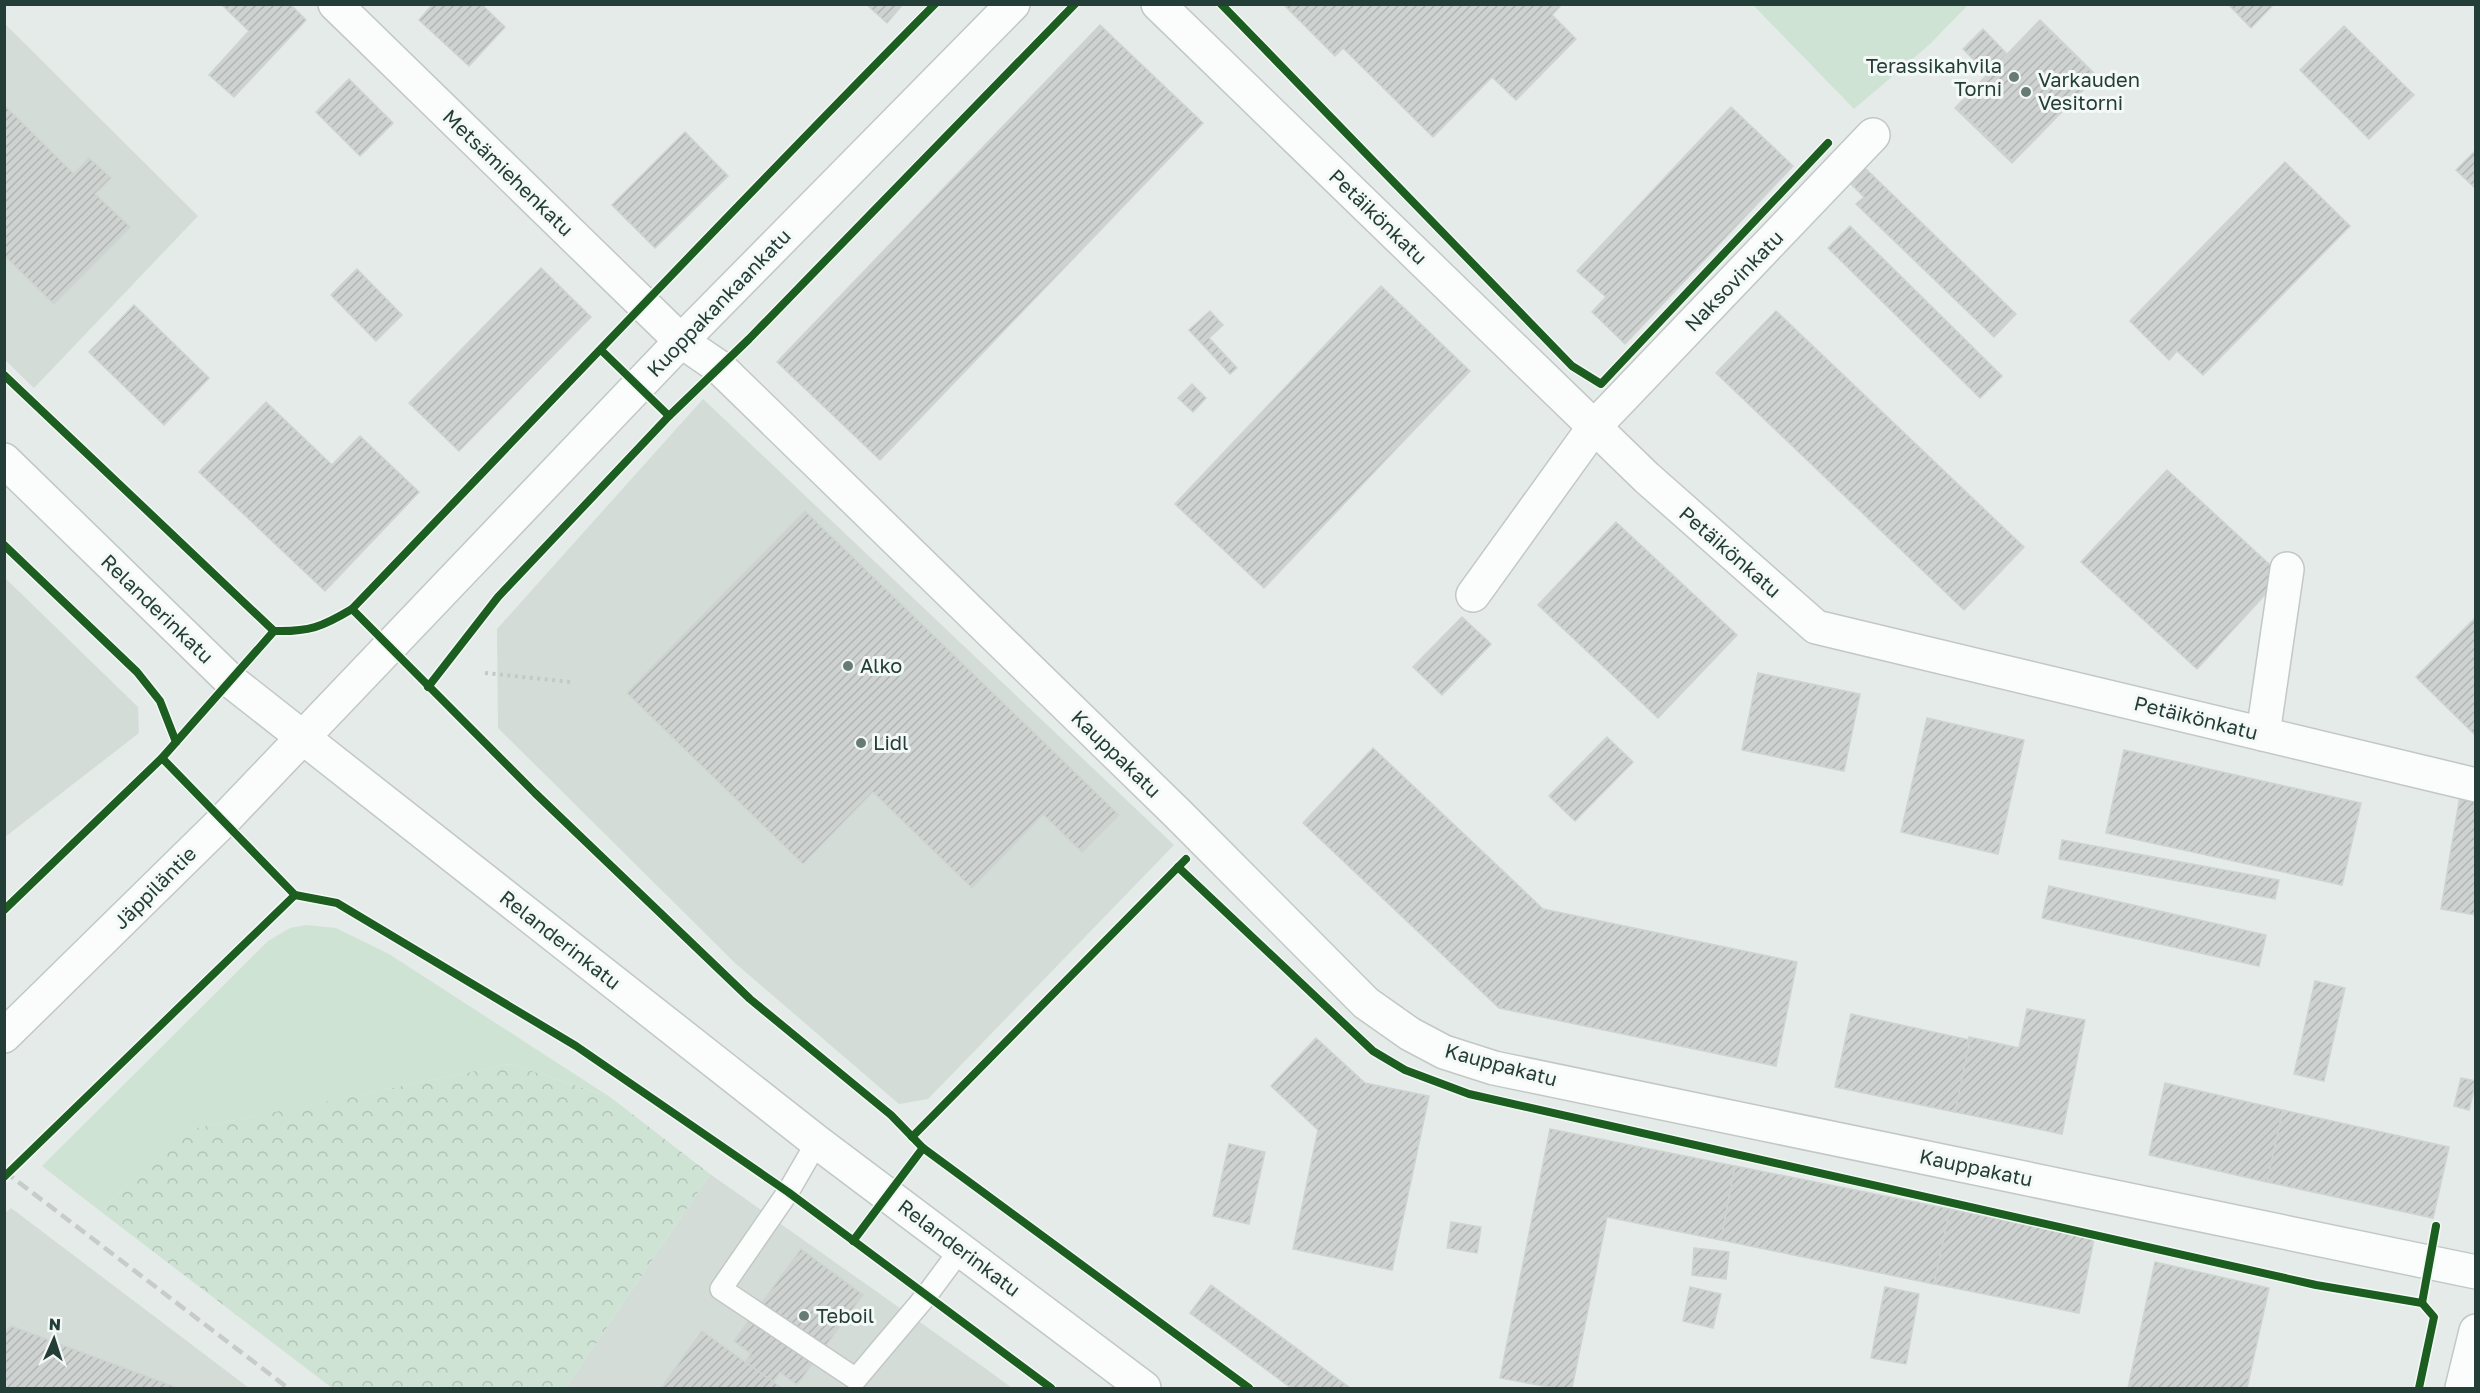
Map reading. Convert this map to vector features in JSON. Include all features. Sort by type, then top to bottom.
[{"type":"street","name":"Metsämiehenkatu","points":[[335,4],[681,341]]},
{"type":"street","name":"Kuoppakankaankatu","points":[[303,736],[681,341],[1013,4]]},
{"type":"street","name":"Petäikönkatu","points":[[1158,4],[1647,478],[1816,627],[2475,785]]},
{"type":"street","name":"Naksovinkatu","points":[[1473,595],[1594,427],[1873,135]]},
{"type":"street","name":"Kauppakatu","points":[[681,341],[719,367],[1190,827],[1366,1003],[1444,1052],[1494,1068],[2475,1272]]},
{"type":"street","name":"Relanderinkatu","points":[[4,460],[231,681],[817,1142],[1144,1389]]},
{"type":"street","points":[[2264,734],[2287,569]]},
{"type":"street","name":"Jäppiläntie","points":[[4,1036],[224,820],[303,736]]},
{"type":"street","points":[[2462,1389],[2475,1331]]},
{"type":"lane","points":[[817,1142],[788,1192],[721,1289],[856,1379],[926,1296],[961,1249]]},
{"type":"path","points":[[485,673],[571,682]]},
{"type":"shaded area","points":[[4,23],[198,216],[34,388],[5,360]]},
{"type":"shaded area","points":[[703,399],[1174,845],[928,1099],[899,1104],[735,963],[498,728],[497,629]]},
{"type":"shaded area","points":[[4,577],[138,707],[139,733],[5,837]]},
{"type":"shaded area","points":[[710,1174],[982,1366],[1012,1388],[566,1388]]},
{"type":"shaded area","points":[[11,1208],[249,1388],[5,1388],[4,1214]]},
{"type":"green space","points":[[1753,5],[1968,5],[1929,45],[1854,109]]},
{"type":"green space","points":[[306,925],[336,928],[389,954],[610,1097],[510,1064],[183,1131],[100,1211],[42,1166],[268,941],[290,928]]},
{"type":"green space","points":[[510,1064],[610,1097],[710,1174],[566,1388],[332,1388],[100,1211],[182,1131]]},
{"type":"building","points":[[221,4],[290,4],[306,20],[234,97],[209,75],[249,31]]},
{"type":"building","points":[[433,4],[481,4],[505,27],[469,66],[419,20]]},
{"type":"building","points":[[866,4],[903,4],[887,23]]},
{"type":"building","points":[[1283,4],[1562,4],[1552,15],[1576,39],[1516,100],[1492,77],[1433,137],[1343,48],[1335,56]]},
{"type":"building","points":[[2228,4],[2274,4],[2251,28]]},
{"type":"building","name":"Varkauden Vesitorni","points":[[2040,20],[2097,76],[2012,163],[1955,108]]},
{"type":"building","name":"Varkauden Vesitorni","points":[[2040,22],[2096,76],[2012,161],[1957,108]]},
{"type":"building","points":[[1100,25],[1203,123],[880,460],[777,362]]},
{"type":"building","points":[[2344,26],[2414,95],[2369,139],[2300,70]]},
{"type":"building","points":[[1983,29],[2007,54],[1988,74],[1963,49]]},
{"type":"building","points":[[349,79],[393,123],[360,156],[316,112]]},
{"type":"building","points":[[4,105],[74,174],[89,158],[111,178],[95,194],[130,227],[54,304],[4,255]]},
{"type":"building","points":[[1731,107],[1793,166],[1625,344],[1592,312],[1606,297],[1577,271]]},
{"type":"building","points":[[685,132],[728,176],[655,248],[612,205]]},
{"type":"building","points":[[2476,150],[2476,189],[2456,170]]},
{"type":"building","points":[[2285,162],[2350,226],[2203,375],[2177,351],[2169,360],[2130,321]]},
{"type":"building","points":[[1865,168],[2016,314],[1994,337],[1856,204],[1864,197],[1850,183]]},
{"type":"building","points":[[1850,226],[2002,376],[1980,398],[1828,248]]},
{"type":"building","points":[[541,268],[591,317],[459,451],[409,403]]},
{"type":"building","points":[[357,269],[402,315],[376,341],[331,295]]},
{"type":"building","points":[[1381,286],[1470,371],[1264,588],[1175,504]]},
{"type":"building","points":[[134,305],[209,378],[164,425],[89,352]]},
{"type":"building","points":[[1210,311],[1223,325],[1209,338],[1237,368],[1230,374],[1189,330]]},
{"type":"building","points":[[1776,311],[2024,547],[1964,610],[1716,373]]},
{"type":"building","points":[[1192,384],[1206,398],[1193,412],[1178,398]]},
{"type":"building","points":[[266,402],[332,465],[360,436],[419,492],[325,591],[199,472]]},
{"type":"building","points":[[2167,470],[2282,576],[2197,669],[2081,562]]},
{"type":"building","name":"Lidl","points":[[805,511],[1119,815],[1082,852],[1043,814],[972,888],[873,792],[803,864],[627,693]]},
{"type":"building","points":[[1616,522],[1737,635],[1658,718],[1538,605]]},
{"type":"building","points":[[1462,617],[1491,644],[1442,695],[1413,667]]},
{"type":"building","points":[[2476,617],[2476,736],[2416,677]]},
{"type":"building","points":[[1758,673],[1860,694],[1844,771],[1742,750]]},
{"type":"building","points":[[1927,718],[2024,740],[1998,854],[1901,832]]},
{"type":"building","points":[[1607,737],[1633,762],[1575,821],[1549,796]]},
{"type":"building","points":[[1373,748],[1543,909],[1797,962],[1776,1066],[1499,1008],[1303,823]]},
{"type":"building","points":[[2124,750],[2361,803],[2342,885],[2106,833]]},
{"type":"building","points":[[2461,790],[2476,792],[2476,915],[2441,909]]},
{"type":"building","points":[[2062,840],[2279,880],[2275,899],[2059,859]]},
{"type":"building","points":[[2049,886],[2266,935],[2259,966],[2042,918]]},
{"type":"building","points":[[2315,981],[2345,988],[2324,1081],[2294,1074]]},
{"type":"building","points":[[2027,1009],[2085,1020],[2062,1134],[1955,1112],[1969,1037],[2019,1048]]},
{"type":"building","points":[[1851,1014],[1970,1040],[1955,1112],[1835,1087]]},
{"type":"building","points":[[1316,1038],[1365,1083],[1429,1096],[1392,1270],[1293,1249],[1318,1130],[1271,1086]]},
{"type":"building","points":[[2461,1078],[2476,1081],[2469,1110],[2454,1106]]},
{"type":"building","points":[[2165,1083],[2283,1110],[2267,1182],[2149,1155]]},
{"type":"building","points":[[2283,1110],[2449,1147],[2433,1218],[2267,1182]]},
{"type":"building","points":[[1550,1129],[1735,1166],[1721,1240],[1607,1217],[1572,1388],[1555,1388],[1500,1378]]},
{"type":"building","points":[[1229,1144],[1265,1152],[1249,1224],[1213,1216]]},
{"type":"building","points":[[1735,1166],[1950,1209],[1934,1284],[1721,1240]]},
{"type":"building","points":[[1950,1209],[2094,1239],[2079,1313],[1934,1284]]},
{"type":"building","points":[[1451,1222],[1481,1227],[1477,1253],[1447,1248]]},
{"type":"building","points":[[1694,1248],[1729,1252],[1726,1279],[1692,1275]]},
{"type":"building","points":[[801,1249],[863,1295],[797,1385],[780,1372],[773,1382],[745,1362],[751,1354],[734,1341]]},
{"type":"building","points":[[2155,1262],[2269,1288],[2247,1388],[2128,1388]]},
{"type":"building","points":[[1211,1285],[1350,1388],[1291,1388],[1190,1313]]},
{"type":"building","points":[[1690,1287],[1721,1294],[1713,1328],[1683,1321]]},
{"type":"building","points":[[1885,1287],[1919,1294],[1906,1364],[1871,1358]]},
{"type":"building","points":[[11,1326],[178,1388],[4,1388],[4,1333]]},
{"type":"building","points":[[702,1331],[745,1362],[782,1388],[661,1388]]},
{"type":"railway","points":[[4,1171],[288,1388]]},
{"type":"cycle path","points":[[4,375],[274,631],[297,631],[323,624],[352,609],[935,4]]},
{"type":"cycle path","points":[[428,687],[498,597],[669,416],[749,339],[1075,4]]},
{"type":"cycle path","points":[[1221,4],[1572,366],[1601,384],[1828,143]]},
{"type":"cycle path","points":[[601,350],[669,416]]},
{"type":"cycle path","points":[[4,545],[137,672],[160,701],[176,742]]},
{"type":"cycle path","points":[[352,609],[535,793],[750,999],[891,1115],[923,1148],[1249,1388]]},
{"type":"cycle path","points":[[4,910],[162,758],[274,631]]},
{"type":"cycle path","points":[[162,758],[295,895]]},
{"type":"cycle path","points":[[912,1137],[1186,859]]},
{"type":"cycle path","points":[[1178,867],[1373,1051],[1405,1070],[1469,1094],[2316,1285],[2422,1303],[2434,1317],[2419,1388]]},
{"type":"cycle path","points":[[4,1177],[295,895],[337,903],[576,1046],[788,1192],[1051,1388]]},
{"type":"cycle path","points":[[853,1241],[923,1148]]},
{"type":"cycle path","points":[[2422,1303],[2436,1226]]},
{"type":"place","name":"Terassikahvila Torni","points":[[2014,77]]},
{"type":"place","name":"Varkauden Vesitorni","points":[[2026,92]]},
{"type":"place","name":"Alko","points":[[848,666]]},
{"type":"place","name":"Lidl","points":[[861,743]]},
{"type":"place","name":"Teboil","points":[[804,1316]]}]
